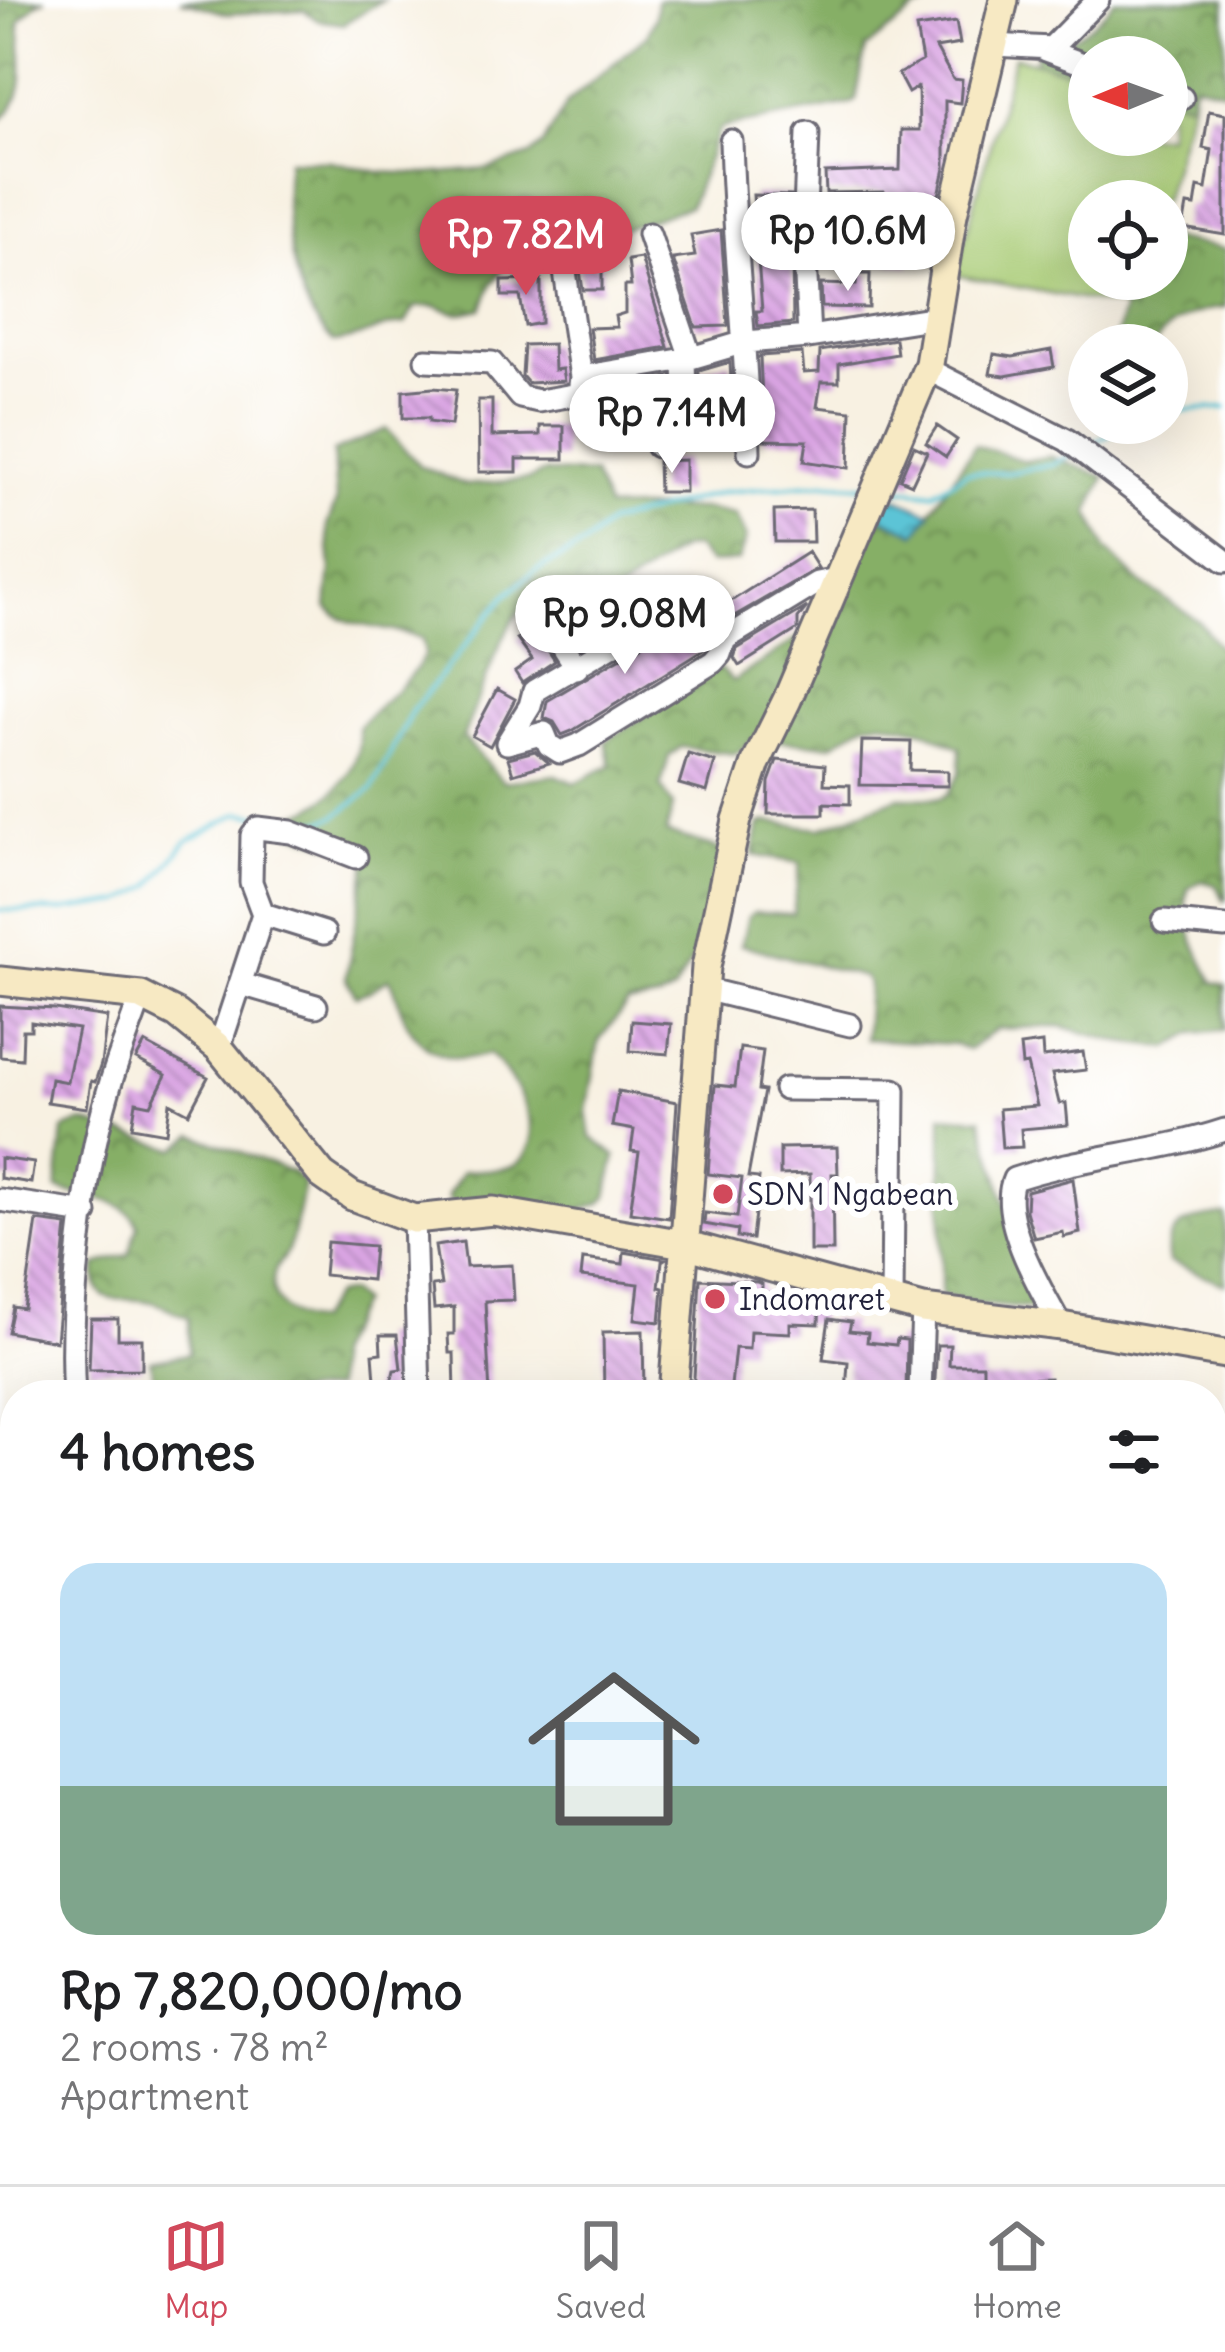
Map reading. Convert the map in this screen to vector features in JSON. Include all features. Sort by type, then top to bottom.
[{"type":"street","points":[[674,1380],[704,989],[737,820],[756,764],[927,370],[953,214],[1004,0]]},
{"type":"street","points":[[1045,50],[1069,33],[1098,0]]},
{"type":"street","points":[[994,45],[1045,50],[1068,58]]},
{"type":"street","points":[[808,134],[804,238],[809,337]]},
{"type":"street","points":[[731,141],[749,452]]},
{"type":"street","points":[[649,235],[687,358],[685,399],[657,446]]},
{"type":"street","points":[[426,360],[492,363],[524,400],[576,395],[581,376],[562,251]]},
{"type":"street","points":[[581,376],[687,358],[745,342],[937,317]]},
{"type":"street","points":[[927,370],[1067,440],[1225,561]]},
{"type":"street","points":[[530,706],[549,745],[560,752],[579,745],[712,662],[724,639],[817,583],[838,579]]},
{"type":"street","points":[[544,733],[507,743],[534,691],[688,600],[697,602],[724,639]]},
{"type":"street","points":[[545,619],[577,668]]},
{"type":"street","points":[[219,1048],[263,914],[251,882],[252,835],[258,828],[291,832],[356,856]]},
{"type":"street","points":[[263,914],[324,933]]},
{"type":"street","points":[[1164,921],[1225,927]]},
{"type":"street","points":[[0,981],[141,996],[177,1014],[219,1048],[322,1175],[352,1196],[414,1219],[493,1211],[684,1244],[922,1309],[1225,1354]]},
{"type":"street","points":[[241,984],[316,1006]]},
{"type":"street","points":[[704,989],[850,1025]]},
{"type":"street","points":[[73,1380],[86,1213],[107,1095],[141,996]]},
{"type":"street","points":[[785,1089],[894,1090],[892,1300]]},
{"type":"street","points":[[1060,1326],[1025,1260],[1010,1198],[1014,1179],[1225,1130]]},
{"type":"street","points":[[0,1200],[86,1213]]},
{"type":"street","points":[[414,1219],[419,1380]]},
{"type":"street","points":[[920,1380],[922,1309]]},
{"type":"green space","points":[[0,0],[46,0],[19,21],[21,88],[0,120]]},
{"type":"green space","points":[[180,0],[383,0],[343,24],[317,20],[304,10],[228,14]]},
{"type":"green space","points":[[657,0],[943,0],[916,10],[866,48],[856,100],[850,104],[720,128],[690,206],[503,269],[482,309],[458,314],[436,306],[415,307],[405,324],[334,342],[319,326],[298,283],[288,231],[288,160],[425,174],[488,169],[531,155],[543,145],[567,103],[647,35]]},
{"type":"green space","points":[[1114,0],[1225,0],[1225,91],[1194,83],[1188,102],[1188,36],[1074,36]]},
{"type":"green space","points":[[1068,39],[1068,72],[1035,63],[1036,53]]},
{"type":"green space","points":[[1014,56],[1068,71],[1068,156],[1176,156],[1169,180],[1068,180],[1068,297],[955,275]]},
{"type":"green space","points":[[1188,242],[1225,249],[1225,307],[1175,324],[1119,324],[1124,308],[1132,309],[1134,300],[1188,300]]},
{"type":"green space","points":[[1085,300],[1134,300],[1132,309]]},
{"type":"green space","points":[[386,429],[420,466],[466,485],[530,479],[545,472],[593,474],[607,508],[704,509],[735,515],[746,538],[738,561],[709,563],[695,547],[681,549],[608,599],[585,588],[522,610],[498,649],[463,737],[503,782],[556,775],[575,783],[611,765],[606,741],[719,668],[733,681],[832,616],[880,516],[916,533],[975,445],[1025,461],[1050,456],[1105,477],[1089,512],[1106,549],[1139,582],[1199,621],[1225,654],[1225,902],[1216,885],[1201,881],[1188,889],[1186,901],[1202,960],[1213,982],[1225,985],[1225,1030],[1194,1033],[1168,1048],[1120,1042],[1059,1026],[997,1029],[968,1050],[954,1044],[865,1039],[868,983],[864,977],[741,945],[748,917],[754,912],[793,914],[800,863],[753,855],[760,824],[821,828],[899,797],[941,798],[960,772],[960,748],[923,730],[881,721],[865,723],[832,745],[753,739],[736,754],[681,747],[669,756],[661,786],[673,806],[666,833],[721,849],[706,937],[673,992],[628,1004],[599,1040],[587,1111],[591,1137],[616,1156],[607,1197],[540,1224],[471,1226],[447,1197],[462,1172],[512,1166],[528,1152],[530,1123],[525,1107],[489,1054],[449,1057],[418,1039],[389,978],[356,996],[346,978],[368,857],[291,832],[296,814],[321,802],[342,782],[356,756],[358,728],[411,675],[425,654],[422,639],[357,624],[327,607],[331,568],[327,526],[336,502],[333,452]]},
{"type":"green space","points":[[942,1115],[981,1118],[1033,1294],[1033,1309],[941,1295]]},
{"type":"green space","points":[[83,1122],[176,1149],[194,1135],[293,1172],[304,1184],[273,1289],[281,1306],[306,1320],[316,1321],[334,1295],[349,1292],[360,1302],[334,1353],[334,1380],[154,1380],[150,1361],[189,1354],[189,1318],[151,1302],[104,1296],[99,1290],[96,1265],[129,1254],[138,1225],[113,1203],[57,1189],[63,1130]]},
{"type":"green space","points":[[1225,1215],[1225,1284],[1170,1262],[1171,1239],[1183,1225]]},
{"type":"water","points":[[890,495],[931,513],[916,533],[880,516]]},
{"type":"building","points":[[956,22],[960,44],[936,48],[953,79],[962,80],[960,103],[945,101],[945,168],[939,195],[922,195],[909,266],[879,261],[883,192],[826,193],[825,173],[900,170],[901,130],[919,130],[918,87],[908,93],[898,74],[922,61],[916,28]]},
{"type":"building","points":[[1209,111],[1225,114],[1225,235],[1188,229],[1188,205],[1195,206],[1198,187],[1206,189],[1212,150],[1203,148]]},
{"type":"building","points":[[753,195],[791,196],[793,323],[758,326],[756,311],[762,311]]},
{"type":"building","points":[[721,230],[728,326],[696,327],[673,259],[695,256],[691,235]]},
{"type":"building","points":[[641,258],[668,347],[594,360],[589,328],[617,327],[615,316],[625,313],[625,286],[631,286],[628,260]]},
{"type":"building","points":[[579,264],[602,264],[602,290],[583,290]]},
{"type":"building","points":[[857,274],[870,274],[869,308],[822,307],[821,284],[856,285]]},
{"type":"building","points":[[541,280],[541,323],[525,326],[520,296],[502,296],[502,281]]},
{"type":"building","points":[[895,339],[897,354],[839,364],[839,382],[821,382],[817,407],[851,411],[849,468],[804,461],[807,441],[764,440],[760,356],[802,353],[804,373],[819,372],[820,351]]},
{"type":"building","points":[[553,344],[554,370],[562,369],[564,381],[528,383],[522,376],[524,345]]},
{"type":"building","points":[[1051,350],[1054,367],[1005,376],[990,374],[994,354],[1013,357]]},
{"type":"building","points":[[730,362],[734,445],[680,437],[698,406],[699,371]]},
{"type":"building","points":[[669,377],[670,395],[662,408],[648,411],[649,425],[624,425],[623,407],[600,411],[596,390]]},
{"type":"building","points":[[456,390],[451,425],[429,422],[429,418],[403,418],[403,391]]},
{"type":"building","points":[[478,400],[492,400],[492,436],[540,435],[540,426],[564,426],[564,459],[517,459],[517,472],[479,472]]},
{"type":"building","points":[[937,426],[957,440],[946,457],[926,443]]},
{"type":"building","points":[[914,446],[927,452],[912,484],[900,479]]},
{"type":"building","points":[[685,460],[685,492],[659,492],[658,461]]},
{"type":"building","points":[[812,510],[813,542],[775,542],[774,511]]},
{"type":"building","points":[[808,552],[818,568],[729,619],[720,608]]},
{"type":"building","points":[[632,592],[643,609],[581,646],[571,632]]},
{"type":"building","points":[[807,607],[798,618],[798,629],[739,666],[734,658],[737,649]]},
{"type":"building","points":[[689,617],[708,642],[703,650],[572,731],[562,735],[554,722],[544,718],[547,701]]},
{"type":"building","points":[[533,628],[555,661],[522,683],[515,672],[532,660],[517,639]]},
{"type":"building","points":[[497,689],[515,699],[490,746],[472,736]]},
{"type":"building","points":[[862,741],[911,742],[910,770],[948,771],[948,786],[860,785]]},
{"type":"building","points":[[535,751],[549,763],[513,774],[508,758]]},
{"type":"building","points":[[688,754],[715,762],[707,792],[679,784]]},
{"type":"building","points":[[777,760],[825,765],[824,784],[850,785],[850,804],[824,803],[824,814],[768,814],[769,782]]},
{"type":"building","points":[[0,1006],[107,1017],[101,1064],[95,1082],[91,1081],[87,1108],[47,1102],[51,1079],[67,1082],[78,1029],[31,1022],[31,1030],[23,1030],[22,1059],[0,1057]]},
{"type":"building","points":[[632,1021],[671,1024],[668,1054],[630,1051]]},
{"type":"building","points":[[145,1043],[208,1077],[189,1113],[170,1103],[166,1133],[132,1127],[136,1102],[151,1105],[166,1075],[136,1059]]},
{"type":"building","points":[[1042,1043],[1043,1057],[1083,1052],[1086,1070],[1052,1074],[1059,1103],[1066,1103],[1068,1125],[1021,1129],[1022,1147],[1002,1148],[999,1109],[1037,1106],[1020,1046]]},
{"type":"building","points":[[740,1048],[763,1051],[758,1090],[764,1091],[748,1177],[759,1178],[752,1239],[737,1237],[738,1230],[704,1224],[705,1213],[737,1217],[742,1178],[708,1174],[715,1085],[735,1087]]},
{"type":"building","points":[[618,1091],[677,1102],[669,1218],[630,1212],[639,1152],[631,1151],[634,1130],[612,1126]]},
{"type":"building","points":[[837,1147],[838,1174],[832,1174],[833,1251],[810,1251],[810,1174],[780,1175],[780,1148]]},
{"type":"building","points":[[0,1158],[34,1163],[31,1183],[0,1178]]},
{"type":"building","points":[[1073,1179],[1080,1233],[1034,1238],[1026,1211],[1027,1191]]},
{"type":"building","points":[[37,1221],[67,1225],[56,1341],[8,1332],[13,1307],[24,1309]]},
{"type":"building","points":[[327,1242],[374,1246],[371,1280],[324,1275]]},
{"type":"building","points":[[463,1242],[466,1267],[512,1265],[514,1300],[485,1301],[489,1380],[455,1380],[448,1334],[454,1334],[454,1307],[434,1309],[432,1286],[441,1285],[435,1246]]},
{"type":"building","points":[[624,1252],[665,1259],[659,1287],[663,1288],[660,1322],[635,1319],[639,1284],[581,1277],[583,1259],[623,1264]]},
{"type":"building","points":[[700,1279],[757,1282],[762,1292],[820,1300],[819,1324],[790,1323],[790,1333],[750,1331],[749,1349],[735,1348],[732,1380],[694,1380]]},
{"type":"building","points":[[91,1319],[118,1319],[118,1339],[142,1339],[142,1369],[89,1370]]},
{"type":"building","points":[[829,1319],[851,1322],[849,1331],[868,1333],[867,1342],[896,1345],[897,1339],[907,1340],[906,1380],[847,1380],[848,1362],[823,1359]]},
{"type":"building","points":[[643,1331],[644,1380],[604,1380],[603,1332]]},
{"type":"building","points":[[380,1335],[397,1335],[401,1369],[394,1370],[392,1380],[375,1380],[373,1354],[381,1353]]},
{"type":"building","points":[[937,1345],[950,1345],[949,1365],[983,1365],[983,1380],[935,1380]]},
{"type":"waterway","points":[[1188,410],[1225,408]]},
{"type":"waterway","points":[[886,488],[933,493],[967,472],[1008,473],[1053,464],[1075,453]]},
{"type":"waterway","points":[[0,910],[60,911],[122,902],[151,886],[187,841],[239,813],[320,822],[337,815],[372,789],[412,711],[505,596],[535,571],[583,546],[609,523],[724,492],[826,483],[869,486]]},
{"type":"place","name":"SDN 1 Ngabean","points":[[723,1194]]},
{"type":"place","name":"Indomaret","points":[[715,1299]]}]
